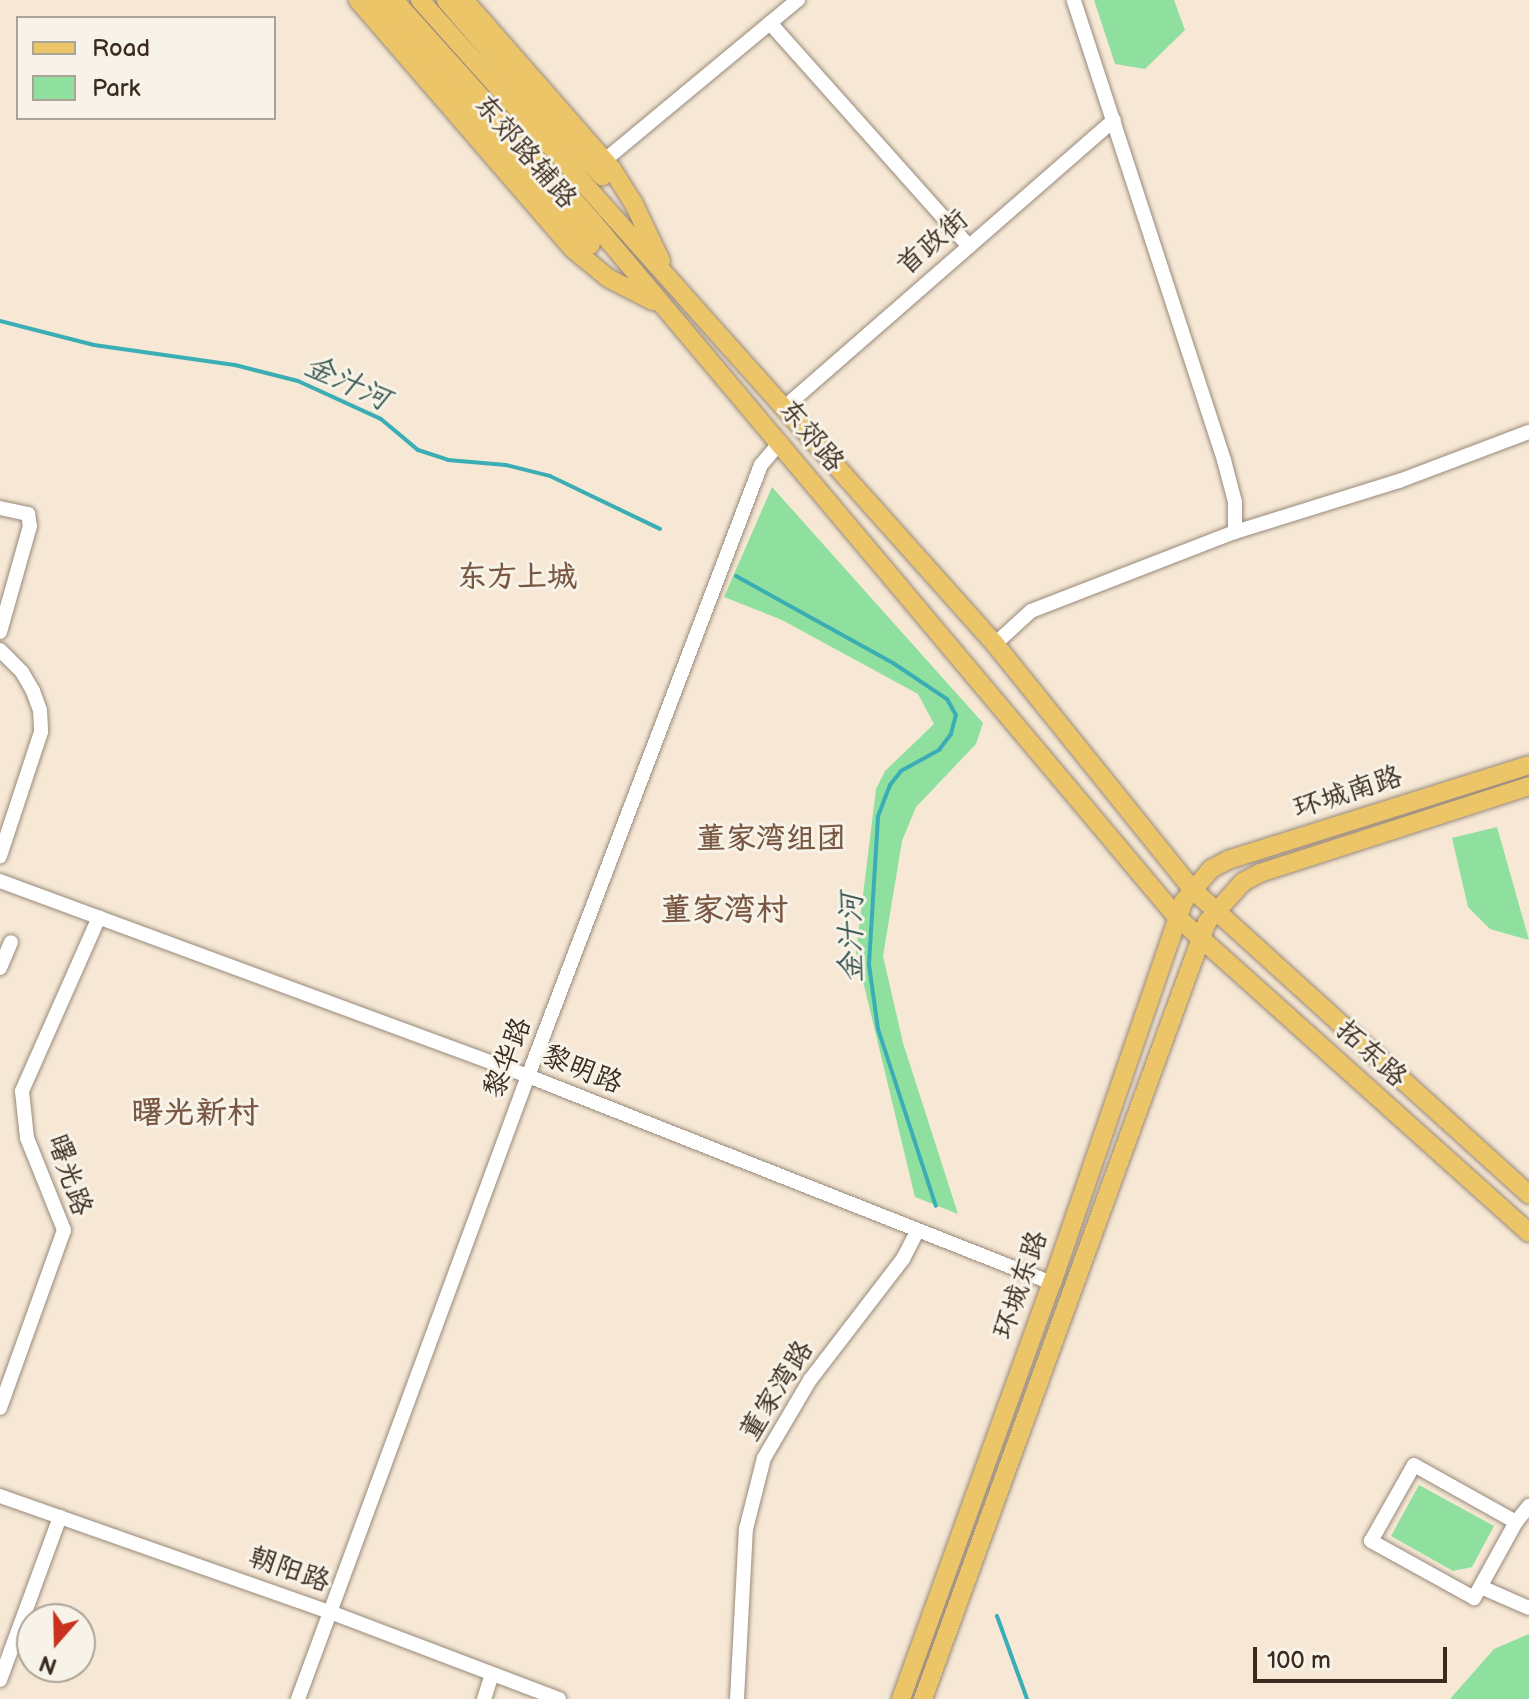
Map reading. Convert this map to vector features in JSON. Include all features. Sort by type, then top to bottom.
[{"type":"highway","points":[[372,0],[590,244]]},
{"type":"highway","points":[[447,0],[571,144]]},
{"type":"main road","name":"东郊路辅路","points":[[358,0],[573,249],[597,271],[654,302],[671,317]]},
{"type":"main road","name":"东郊路","points":[[394,0],[593,222],[1176,916]]},
{"type":"main road","name":"东郊路","points":[[420,0],[786,406],[995,644],[1192,889]]},
{"type":"main road","name":"东郊路辅路","points":[[464,0],[605,160],[633,202],[667,273],[688,300]]},
{"type":"main road","points":[[571,144],[602,176],[688,300]]},
{"type":"main road","points":[[590,244],[592,251],[671,317]]},
{"type":"main road","name":"环城南路","points":[[1192,889],[1211,869],[1228,860],[1529,765]]},
{"type":"main road","name":"环城南路","points":[[1215,912],[1243,882],[1260,873],[1529,786]]},
{"type":"main road","name":"环城东路","points":[[901,1699],[1052,1283],[1176,916],[1192,889]]},
{"type":"main road","name":"拓东路","points":[[1192,889],[1529,1195]]},
{"type":"main road","name":"环城东路","points":[[923,1699],[1200,936],[1215,912]]},
{"type":"main road","name":"拓东路","points":[[1176,916],[1529,1233]]},
{"type":"street","points":[[605,160],[798,0]]},
{"type":"street","points":[[1074,0],[1224,460],[1235,502],[1235,532]]},
{"type":"street","points":[[770,23],[969,246]]},
{"type":"street","name":"首政街","points":[[786,406],[1114,120]]},
{"type":"street","points":[[995,644],[1031,611],[1235,532],[1412,477],[1529,432]]},
{"type":"street","name":"黎华路","points":[[298,1699],[528,1076],[761,465],[780,442]]},
{"type":"street","points":[[0,508],[28,514],[30,526],[0,632]]},
{"type":"street","points":[[0,650],[22,672],[33,691],[40,710],[41,732],[0,856]]},
{"type":"street","name":"黎明路","points":[[0,881],[528,1076],[1052,1283]]},
{"type":"street","name":"曙光路","points":[[0,1408],[64,1230],[27,1138],[22,1091],[99,917]]},
{"type":"street","points":[[0,968],[11,942]]},
{"type":"street","name":"董家湾路","points":[[737,1699],[746,1529],[764,1458],[810,1380],[903,1259],[917,1231]]},
{"type":"street","points":[[1516,1522],[1414,1465],[1371,1541],[1474,1598],[1516,1522],[1529,1506]]},
{"type":"street","name":"朝阳路","points":[[0,1496],[330,1612],[559,1699]]},
{"type":"street","points":[[0,1680],[60,1517]]},
{"type":"street","points":[[1481,1587],[1529,1608]]},
{"type":"street","points":[[484,1699],[492,1674]]},
{"type":"green space","points":[[1094,0],[1174,0],[1185,30],[1145,69],[1115,64]]},
{"type":"green space","points":[[772,487],[983,723],[976,744],[916,807],[902,841],[883,956],[903,1043],[958,1214],[915,1197],[856,952],[876,789],[885,771],[934,724],[918,694],[782,620],[724,597]]},
{"type":"green space","points":[[1497,827],[1529,940],[1490,929],[1468,907],[1452,838]]},
{"type":"green space","points":[[1419,1485],[1494,1526],[1472,1567],[1453,1571],[1391,1536]]},
{"type":"green space","points":[[1529,1634],[1529,1699],[1450,1699],[1494,1649]]},
{"type":"waterway","name":"金汁河","points":[[0,321],[94,345],[235,365],[298,381],[381,419],[418,450],[448,460],[506,465],[550,476],[660,529]]},
{"type":"waterway","name":"金汁河","points":[[736,576],[893,663],[947,699],[956,715],[951,734],[939,750],[901,771],[890,785],[878,817],[869,965],[878,1029],[936,1206]]},
{"type":"waterway","name":"金汁河","points":[[997,1616],[1027,1699]]},
{"type":"district","name":"东方上城","points":[[517,577]]},
{"type":"district","name":"董家湾组团","points":[[771,839]]},
{"type":"district","name":"董家湾村","points":[[724,911]]},
{"type":"district","name":"曙光新村","points":[[195,1114]]}]
